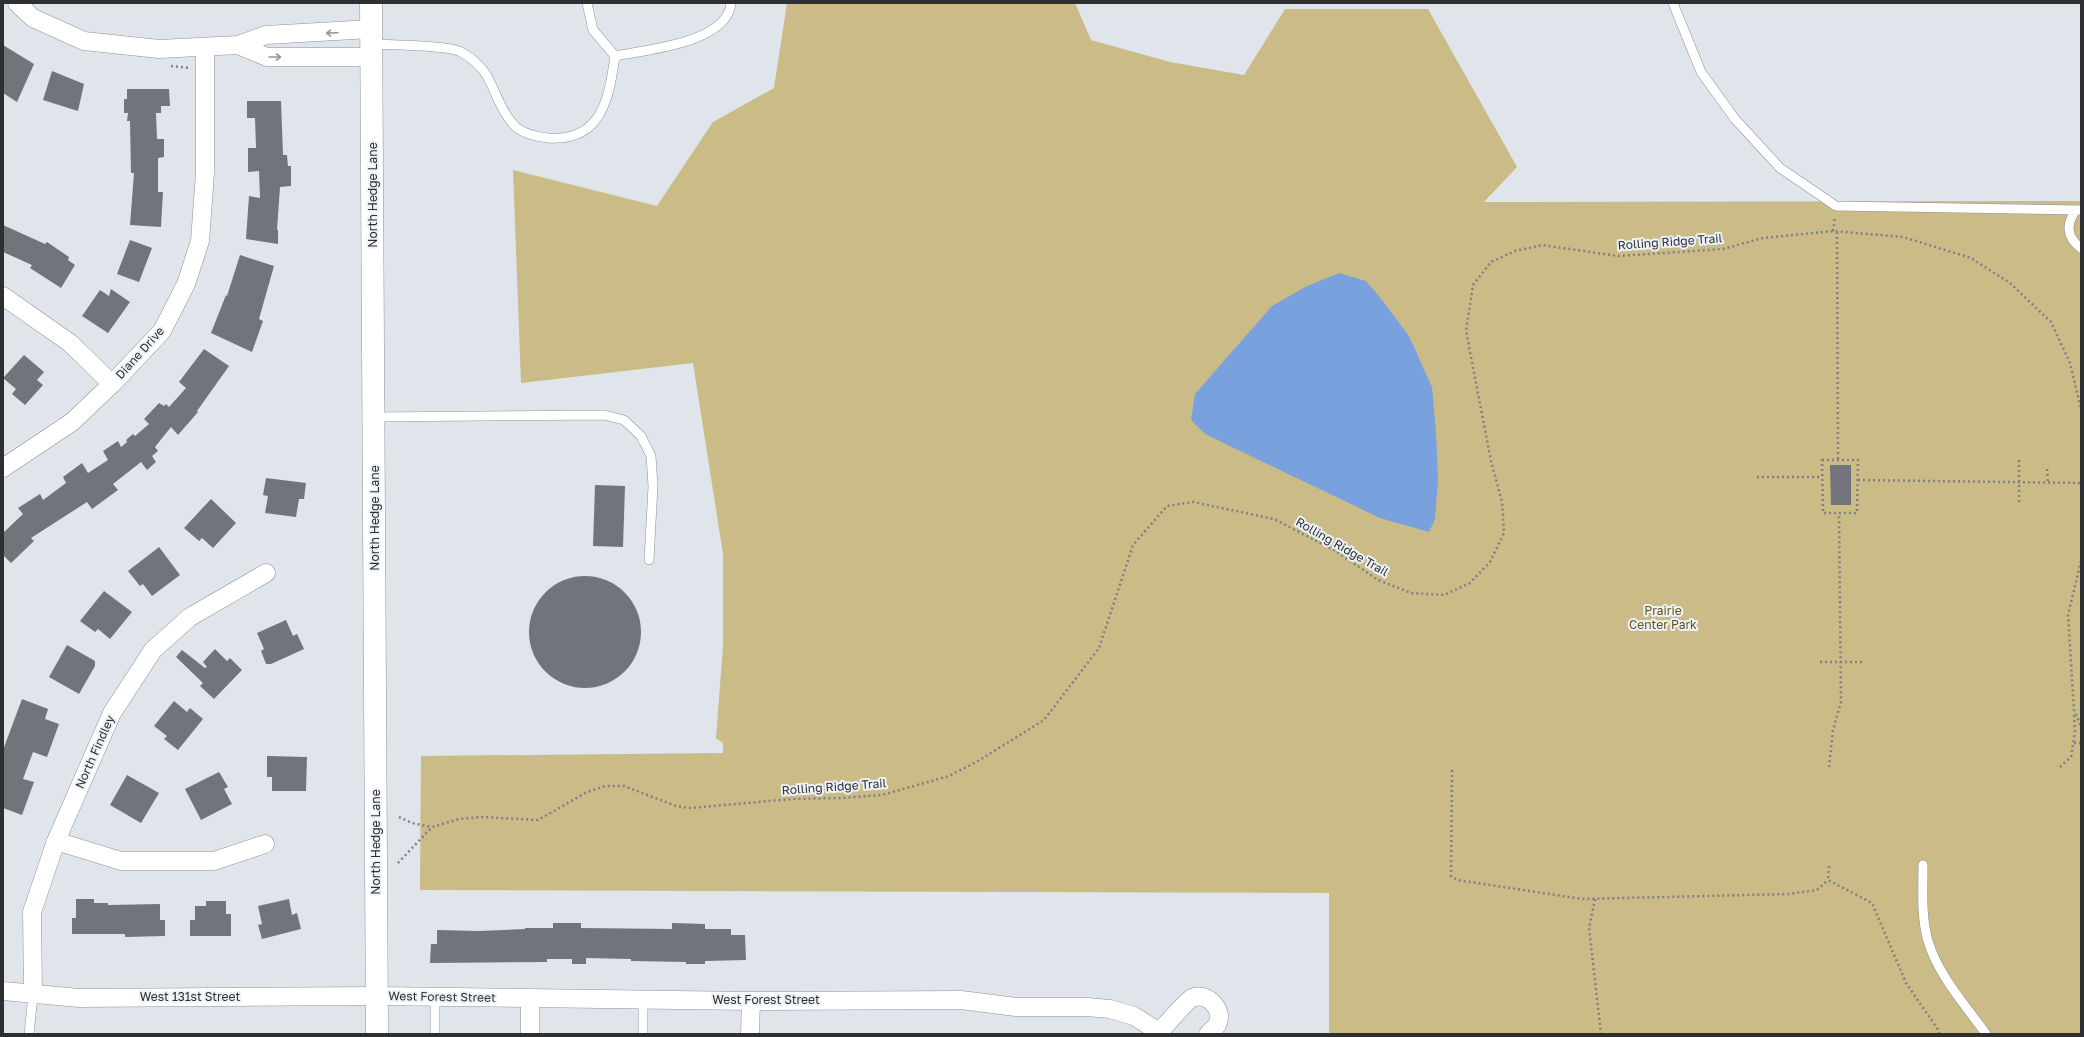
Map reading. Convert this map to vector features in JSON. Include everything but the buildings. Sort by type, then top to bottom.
[{"type":"street","points":[[17,3],[33,18],[84,40],[158,49],[238,45],[266,35],[371,44]]},
{"type":"street","name":"North Hedge Lane","points":[[371,3],[377,1034]]},
{"type":"street","points":[[238,45],[267,57],[371,44]]},
{"type":"street","name":"Diane Drive","points":[[3,468],[72,422],[112,384],[162,331],[186,284],[200,241],[206,173],[206,47]]},
{"type":"street","points":[[3,296],[70,344],[112,384]]},
{"type":"street","name":"North Findley","points":[[33,995],[32,912],[56,841],[112,713],[152,650],[190,617],[266,573]]},
{"type":"street","points":[[56,841],[121,861],[214,861],[265,844]]},
{"type":"street","name":"West 131st Street","points":[[3,991],[33,995],[79,998],[377,996]]},
{"type":"street","name":"West Forest Street","points":[[377,996],[750,1001],[961,1000],[1016,1007],[1088,1007],[1110,1009],[1134,1016],[1158,1031]]},
{"type":"street","points":[[1158,1031],[1192,998],[1201,997],[1210,1000],[1216,1006],[1219,1015],[1217,1025],[1208,1034]]},
{"type":"street","points":[[530,999],[530,1034]]},
{"type":"street","points":[[750,1001],[750,1034]]},
{"type":"lane","points":[[371,44],[426,47],[459,51],[480,64],[493,85],[500,107],[514,125],[536,137],[563,139],[587,129],[603,110],[611,88],[615,56],[593,30],[588,3]]},
{"type":"lane","points":[[615,56],[687,42],[716,28],[730,10],[731,3]]},
{"type":"lane","points":[[1673,3],[1701,72],[1735,119],[1780,168],[1836,206],[2079,210]]},
{"type":"lane","points":[[2079,210],[2069,220],[2073,242],[2081,248]]},
{"type":"lane","points":[[374,417],[604,416],[624,420],[640,436],[651,456],[653,486],[649,560]]},
{"type":"lane","points":[[1923,865],[1923,912],[1928,942],[1943,974],[1986,1034]]},
{"type":"lane","points":[[29,1034],[33,995]]},
{"type":"lane","points":[[435,997],[435,1034]]},
{"type":"lane","points":[[643,1000],[643,1034]]},
{"type":"path","name":"Rolling Ridge Trail","points":[[399,816],[412,823],[432,827],[459,819],[482,816],[538,820],[586,792],[605,786],[624,786],[676,806],[690,808],[792,799],[882,795],[949,776],[978,761],[1044,720],[1099,648],[1133,545],[1167,506],[1193,502],[1274,519],[1334,550],[1378,580],[1411,593],[1444,595],[1470,584],[1490,562],[1504,533],[1502,502],[1491,461],[1466,331],[1473,285],[1491,262],[1516,251],[1542,245],[1618,256],[1723,249],[1763,238],[1837,232],[1903,238],[1971,258],[2010,283],[2051,322],[2070,363],[2081,409]]},
{"type":"path","points":[[1837,232],[1838,460]]},
{"type":"path","points":[[1822,460],[1858,460],[1857,513],[1823,513],[1822,477],[1822,460]]},
{"type":"path","points":[[2019,460],[2019,503]]},
{"type":"path","points":[[2047,469],[2048,483]]},
{"type":"path","points":[[1757,477],[1822,477]]},
{"type":"path","points":[[1858,480],[2081,483]]},
{"type":"path","points":[[1829,767],[1834,730],[1841,702],[1839,513]]},
{"type":"path","points":[[2060,767],[2072,757],[2074,743],[2074,710],[2068,615],[2081,561]]},
{"type":"path","points":[[1820,662],[1862,662]]},
{"type":"path","points":[[2074,710],[2081,726]]},
{"type":"path","points":[[2074,743],[2081,743]]},
{"type":"path","points":[[1452,770],[1451,876],[1457,880],[1582,899],[1789,894],[1817,890],[1828,880],[1829,866]]},
{"type":"path","points":[[398,863],[432,827]]},
{"type":"path","points":[[1828,880],[1872,902],[1906,983],[1939,1031],[1939,1034]]},
{"type":"path","points":[[1595,899],[1589,928],[1601,1034]]},
{"type":"green space","name":"Prairie Center Park","points":[[787,3],[1075,3],[1091,40],[1170,62],[1244,75],[1285,9],[1428,9],[1517,167],[1484,202],[2081,201],[2081,1034],[1329,1034],[1329,893],[420,890],[421,756],[723,753],[723,743],[716,738],[723,646],[723,554],[693,363],[521,383],[513,170],[657,206],[713,122],[774,88]]},
{"type":"water","points":[[1339,273],[1366,281],[1382,300],[1409,336],[1432,387],[1438,479],[1435,519],[1429,532],[1380,518],[1205,434],[1191,420],[1195,394],[1272,306],[1305,287]]}]
